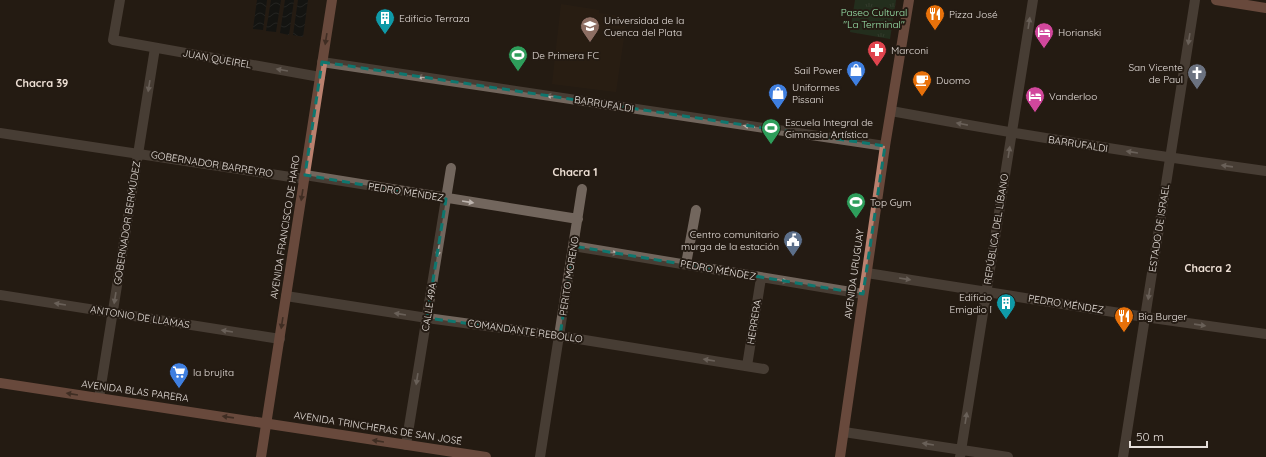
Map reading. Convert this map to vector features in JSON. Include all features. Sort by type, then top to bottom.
[{"type":"main road","name":"AVENIDA FRANCISCO DE HARO","points":[[261,457],[332,0]]},
{"type":"main road","name":"AVENIDA URUGUAY","points":[[840,457],[885,146],[909,0]]},
{"type":"main road","points":[[1216,0],[1266,8]]},
{"type":"main road","name":"AVENIDA BLAS PARERA","points":[[0,383],[266,423]]},
{"type":"main road","name":"AVENIDA TRINCHERAS DE SAN JOSÉ","points":[[266,423],[486,457]]},
{"type":"street","name":"JUAN QUEIREL","points":[[120,0],[113,40],[320,77]]},
{"type":"street","name":"REPÚBLICA DEL LÍBANO","points":[[961,453],[1033,0]]},
{"type":"street","name":"ESTADO DE ISRAEL","points":[[1123,457],[1195,0]]},
{"type":"street","name":"GOBERNADOR BERMÚDEZ","points":[[99,398],[155,48]]},
{"type":"street","name":"BARRUFALDI","points":[[322,62],[885,146]]},
{"type":"street","name":"BARRUFALDI","points":[[891,111],[1012,133],[1170,158],[1266,171]]},
{"type":"street","name":"GOBERNADOR BARREYRO","points":[[0,133],[305,177]]},
{"type":"street","name":"CALLE 49A","points":[[406,445],[450,168]]},
{"type":"street","name":"PEDRO MÉNDEZ","points":[[305,177],[578,219]]},
{"type":"street","name":"PERITO MORENO","points":[[540,457],[582,189]]},
{"type":"street","points":[[686,264],[696,210]]},
{"type":"street","name":"PEDRO MÉNDEZ","points":[[573,246],[863,294]]},
{"type":"street","name":"PEDRO MÉNDEZ","points":[[867,272],[1145,317],[1266,334]]},
{"type":"street","name":"HERRERA","points":[[748,366],[761,278]]},
{"type":"street","name":"ANTONIO DE LLAMAS","points":[[0,295],[280,339]]},
{"type":"street","name":"COMANDANTE REBOLLO","points":[[286,296],[427,318],[560,336],[764,369]]},
{"type":"street","points":[[844,432],[961,453],[1008,457]]},
{"type":"highlighted area","points":[[322,62],[885,146],[863,294],[573,246],[560,336],[427,318],[446,199],[305,175]]},
{"type":"shaded area","name":"Universidad de la Cuenca del Plata","points":[[561,4],[599,10],[599,13],[627,17],[616,92],[552,84]]},
{"type":"green space","name":"Paseo Cultural \"La Terminal\"","points":[[855,0],[896,0],[890,39],[850,32]]},
{"type":"water","points":[[257,0],[267,0],[263,30],[253,29]]},
{"type":"water","points":[[271,0],[281,0],[276,32],[266,31]]},
{"type":"water","points":[[285,0],[294,0],[289,35],[280,33]]},
{"type":"water","points":[[298,0],[308,0],[303,37],[293,35]]},
{"type":"place","name":"Pizza José","points":[[935,31]]},
{"type":"place","name":"Edificio Terraza","points":[[385,35]]},
{"type":"place","name":"Universidad de la Cuenca del Plata","points":[[590,43]]},
{"type":"place","name":"Horianski","points":[[1044,49]]},
{"type":"place","name":"Marconi","points":[[877,67]]},
{"type":"place","name":"De Primera FC","points":[[518,72]]},
{"type":"place","name":"Sail Power","points":[[856,87]]},
{"type":"place","name":"San Vicente de Paul","points":[[1197,90]]},
{"type":"place","name":"Duomo","points":[[922,97]]},
{"type":"place","name":"Uniformes Pissani","points":[[778,110]]},
{"type":"place","name":"Vanderloo","points":[[1035,113]]},
{"type":"place","name":"Escuela Integral de Gimnasia Artística","points":[[771,145]]},
{"type":"place","name":"Top Gym","points":[[856,219]]},
{"type":"place","name":"Centro comunitario murga de la estación","points":[[793,257]]},
{"type":"place","name":"Edificio Emigdio I","points":[[1006,320]]},
{"type":"place","name":"Big Burger","points":[[1124,333]]},
{"type":"place","name":"la brujita","points":[[179,389]]},
{"type":"district","name":"Chacra 39","points":[[42,83]]},
{"type":"district","name":"Chacra 1","points":[[575,172]]},
{"type":"district","name":"Chacra 2","points":[[1208,268]]}]
